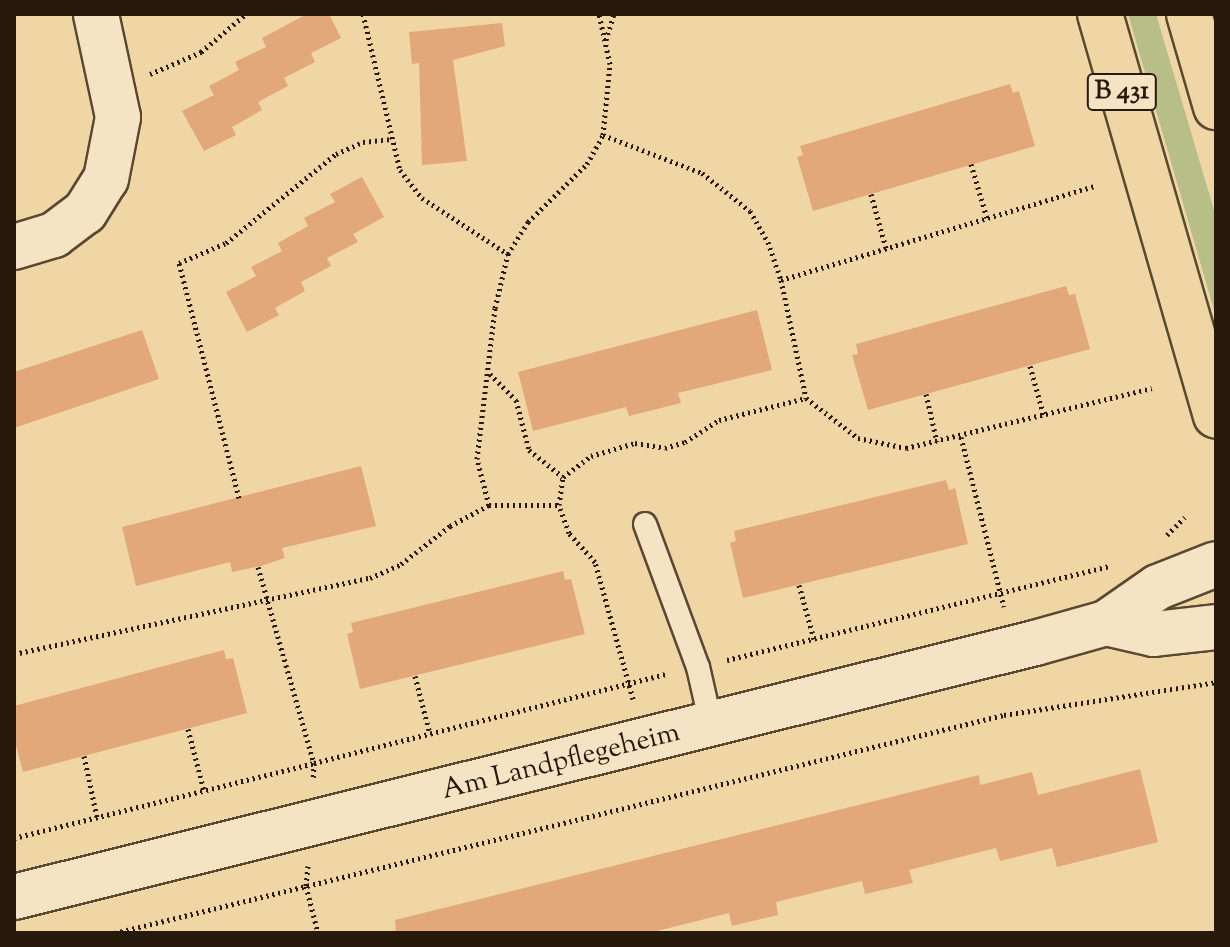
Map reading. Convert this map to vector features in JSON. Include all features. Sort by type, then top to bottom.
[{"type":"main road","name":"B 431","points":[[1100,14],[1216,416]]},
{"type":"main road","points":[[1189,14],[1216,107]]},
{"type":"street","points":[[14,247],[54,235],[85,212],[106,179],[117,143],[118,117],[96,14]]},
{"type":"street","name":"Am Landpflegeheim","points":[[14,897],[1106,623],[1158,587],[1216,564]]},
{"type":"street","name":"Am Landpflegeheim","points":[[1106,623],[1154,634],[1216,627]]},
{"type":"lane","points":[[645,524],[698,667],[711,724]]},
{"type":"path","points":[[144,76],[201,52],[246,14]]},
{"type":"path","points":[[363,14],[400,170],[422,198],[508,254]]},
{"type":"path","points":[[489,505],[477,459],[495,308],[508,254],[528,222],[587,164],[603,135],[611,87],[599,14]]},
{"type":"path","points":[[605,40],[614,14]]},
{"type":"path","points":[[603,135],[702,173],[750,211],[768,242],[781,280],[806,398],[824,416],[881,445],[906,448],[961,437],[1152,388]]},
{"type":"path","points":[[239,498],[179,263],[226,243],[336,154],[363,142],[393,139]]},
{"type":"path","points":[[971,164],[987,218]]},
{"type":"path","points":[[781,280],[1094,186]]},
{"type":"path","points":[[871,194],[886,248]]},
{"type":"path","points":[[1030,366],[1044,416]]},
{"type":"path","points":[[489,373],[516,400],[529,450],[563,477]]},
{"type":"path","points":[[926,394],[937,442]]},
{"type":"path","points":[[961,437],[1015,647]]},
{"type":"path","points":[[14,654],[370,578],[401,564],[450,526],[489,505],[559,505]]},
{"type":"path","points":[[799,585],[814,639]]},
{"type":"path","points":[[415,676],[430,734]]},
{"type":"path","points":[[119,933],[1004,715],[1216,682]]},
{"type":"path","points":[[188,729],[204,791]]},
{"type":"path","points":[[84,756],[97,817]]},
{"type":"path","points":[[14,838],[314,763]]},
{"type":"path","points":[[307,868],[306,886],[318,933]]},
{"type":"green space","points":[[1128,14],[1156,14],[1216,217],[1216,317]]},
{"type":"building","points":[[307,14],[329,14],[341,38],[311,53],[315,62],[284,78],[288,86],[258,102],[262,110],[232,127],[236,135],[204,151],[182,111],[214,95],[209,86],[239,70],[235,62],[266,47],[262,38]]},
{"type":"building","points":[[502,23],[505,46],[453,60],[467,161],[422,165],[419,63],[412,64],[409,32]]},
{"type":"building","points":[[1010,84],[1013,93],[1019,91],[1035,146],[813,211],[797,157],[803,155],[800,146]]},
{"type":"building","points":[[362,177],[384,217],[353,234],[358,242],[327,258],[331,266],[301,282],[305,291],[275,308],[279,315],[247,332],[226,292],[256,276],[251,267],[282,251],[278,243],[308,226],[304,218],[335,202],[330,194]]},
{"type":"building","points":[[1066,286],[1069,295],[1075,294],[1090,349],[868,410],[852,355],[858,354],[856,344]]},
{"type":"building","points":[[757,310],[772,370],[678,393],[681,403],[629,416],[626,407],[533,431],[518,372]]},
{"type":"building","points":[[142,330],[159,379],[14,428],[14,372]]},
{"type":"building","points":[[361,466],[376,526],[282,548],[285,558],[261,566],[232,572],[230,562],[136,586],[122,527]]},
{"type":"building","points":[[946,480],[949,490],[955,488],[968,544],[743,598],[730,543],[736,541],[734,531]]},
{"type":"building","points":[[563,571],[565,580],[571,579],[585,634],[360,689],[347,634],[353,632],[351,623]]},
{"type":"building","points":[[224,650],[226,659],[233,658],[247,713],[23,772],[14,738],[14,706]]},
{"type":"building","points":[[1140,769],[1158,842],[1057,867],[1052,848],[1000,861],[996,848],[909,870],[913,883],[865,894],[862,881],[776,902],[778,915],[732,926],[729,913],[649,933],[396,933],[395,920],[979,775],[980,785],[1032,772],[1038,795]]}]
